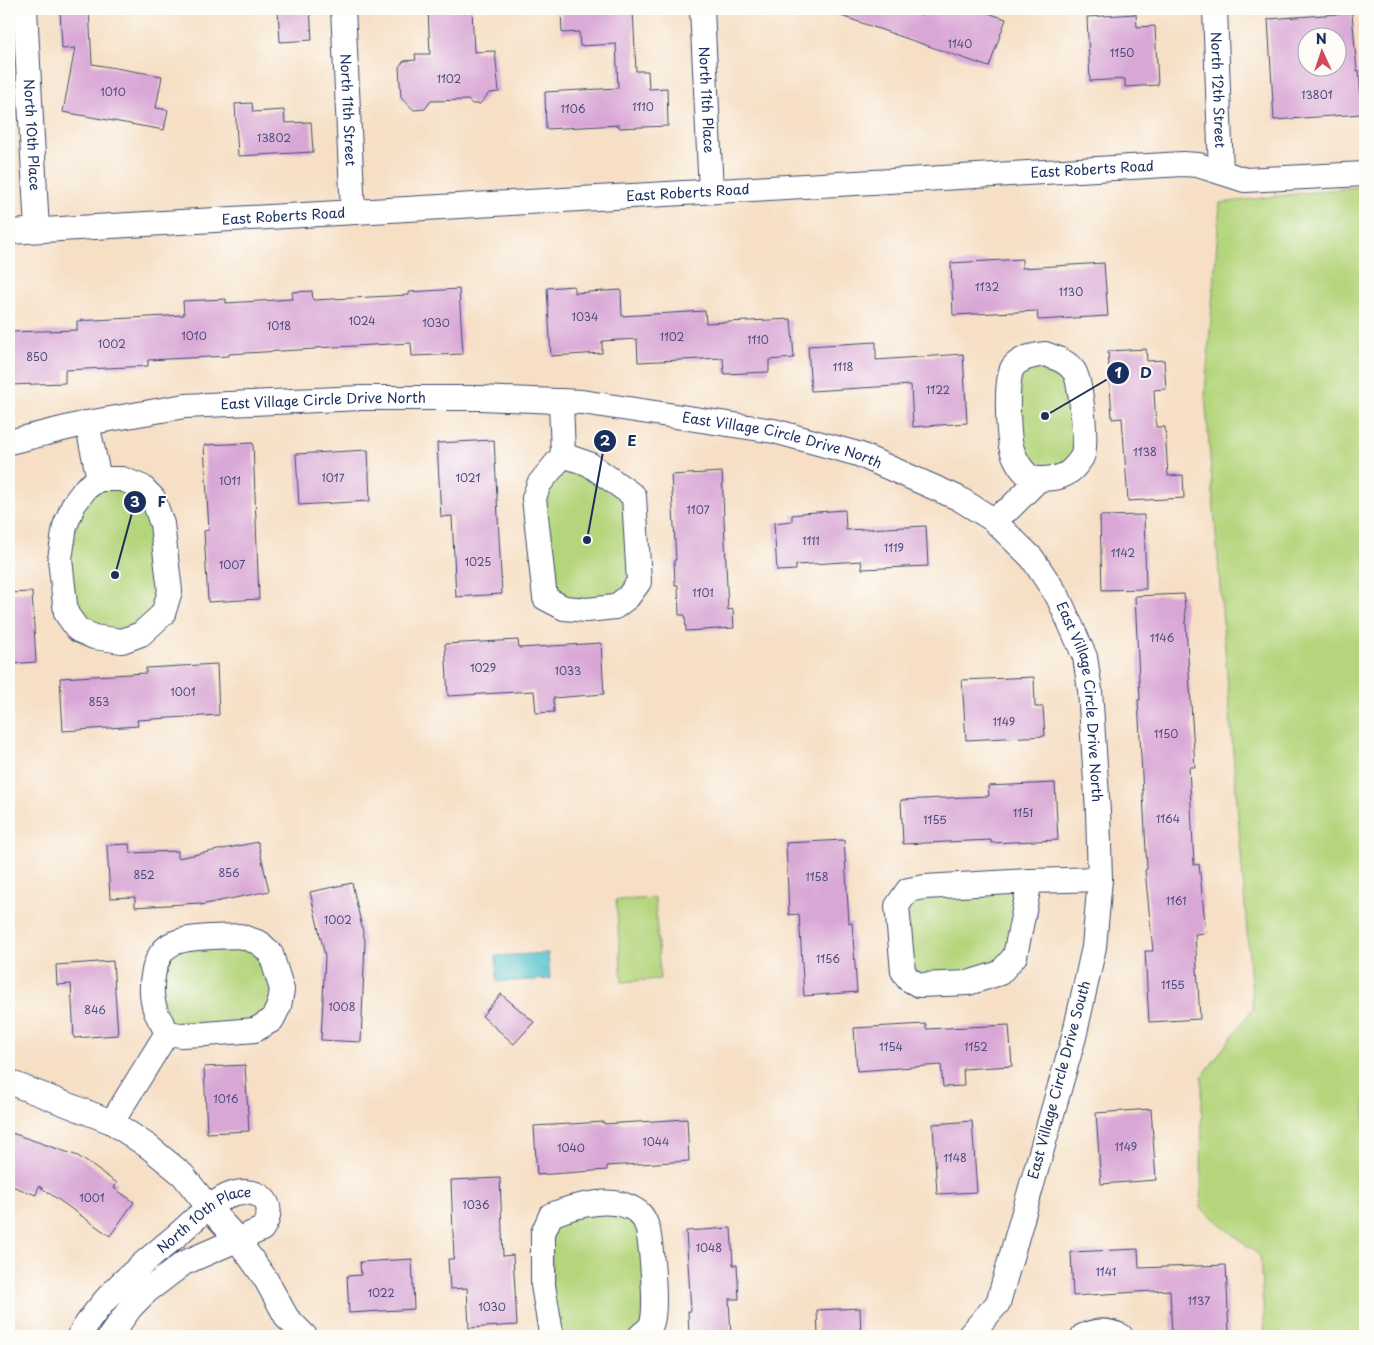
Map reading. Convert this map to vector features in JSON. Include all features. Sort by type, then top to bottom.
[{"type":"street","name":"North 10th Place","points":[[25,9],[37,230]]},
{"type":"street","name":"North 11th Street","points":[[343,9],[353,212]]},
{"type":"street","name":"North 11th Place","points":[[702,9],[711,191]]},
{"type":"street","name":"North 12th Street","points":[[1215,9],[1222,172]]},
{"type":"street","name":"East Roberts Road","points":[[9,232],[1183,164],[1198,165],[1245,180],[1365,174]]},
{"type":"street","points":[[992,519],[1008,509],[1038,480],[1062,477],[1076,467],[1084,452],[1079,388],[1074,371],[1062,359],[1045,354],[1028,357],[1013,367],[1007,400],[1011,446],[1018,462],[1028,475],[1038,480]]},
{"type":"street","name":"East Village Circle Drive North","points":[[9,442],[87,423],[185,406],[370,398],[480,398],[582,402],[774,431],[858,454],[958,498],[992,519],[1032,558],[1058,597],[1085,657],[1092,708],[1100,879]]},
{"type":"street","points":[[561,401],[563,456],[539,484],[534,498],[545,598],[564,608],[587,610],[615,607],[628,597],[639,582],[634,496],[588,464],[563,456]]},
{"type":"street","points":[[87,423],[98,479]]},
{"type":"street","points":[[98,479],[122,479],[142,487],[153,498],[162,524],[170,591],[163,614],[141,634],[122,641],[94,637],[78,630],[66,613],[60,559],[65,526],[74,504],[86,488],[98,479]]},
{"type":"street","points":[[1030,881],[1015,956],[1000,973],[968,983],[919,985],[908,979],[903,971],[897,906],[908,890],[925,887],[1030,881],[1100,879]]},
{"type":"street","name":"East Village Circle Drive South","points":[[969,1336],[998,1303],[1001,1293],[1074,1037],[1094,946],[1100,879]]},
{"type":"street","points":[[240,936],[260,943],[270,954],[282,990],[279,1006],[272,1020],[256,1030],[198,1034],[167,1033],[156,1012],[153,990],[153,967],[162,953],[172,943],[182,940],[240,936]]},
{"type":"street","points":[[112,1122],[167,1033]]},
{"type":"street","points":[[9,1082],[112,1122],[150,1147],[183,1175],[237,1239],[265,1278],[287,1318],[305,1336]]},
{"type":"street","name":"North 10th Place","points":[[82,1332],[99,1306],[131,1273],[209,1208],[228,1196],[253,1192],[262,1196],[268,1211],[266,1223],[262,1229],[184,1263],[146,1292],[131,1307],[110,1336]]},
{"type":"street","points":[[554,1336],[551,1333],[543,1285],[543,1234],[551,1215],[570,1208],[597,1203],[623,1204],[641,1214],[647,1228],[654,1301],[651,1325],[640,1336]]},
{"type":"street","points":[[1083,1336],[1105,1331],[1120,1336]]},
{"type":"green space","points":[[1365,186],[1365,1336],[1265,1336],[1260,1256],[1201,1208],[1202,1077],[1253,1008],[1205,394],[1220,203]]},
{"type":"green space","points":[[1028,357],[1074,371],[1076,467],[1028,475],[1007,400]]},
{"type":"green space","points":[[563,455],[634,496],[639,582],[615,607],[545,598],[539,484]]},
{"type":"green space","points":[[142,487],[170,591],[141,634],[78,630],[65,526],[86,488]]},
{"type":"green space","points":[[1030,881],[1000,973],[908,979],[908,890]]},
{"type":"green space","points":[[655,898],[660,979],[622,982],[616,900]]},
{"type":"green space","points":[[240,936],[271,954],[272,1020],[181,1035],[156,1012],[162,953]]},
{"type":"green space","points":[[597,1203],[647,1228],[640,1336],[553,1336],[551,1215]]},
{"type":"water","points":[[548,953],[550,979],[497,982],[496,956]]},
{"type":"building","points":[[60,9],[89,9],[92,64],[162,76],[156,108],[168,110],[164,130],[63,112],[75,48],[62,49]]},
{"type":"building","points":[[278,9],[310,9],[312,40],[280,42]]},
{"type":"building","points":[[428,9],[472,9],[474,52],[495,51],[499,92],[489,93],[480,104],[472,104],[468,100],[431,101],[425,109],[414,110],[401,98],[399,67],[404,61],[416,60],[415,54],[430,54]]},
{"type":"building","points":[[561,9],[633,9],[636,71],[648,71],[649,89],[667,88],[668,126],[619,128],[619,125],[546,129],[545,92],[618,88],[616,44],[580,46],[579,32],[562,33]]},
{"type":"building","points":[[830,9],[905,9],[922,15],[925,9],[976,9],[1006,19],[989,67],[830,12]]},
{"type":"building","points":[[1352,13],[1362,114],[1274,120],[1268,19]]},
{"type":"building","points":[[1136,14],[1137,27],[1155,26],[1158,85],[1125,87],[1125,79],[1090,81],[1087,17]]},
{"type":"building","points":[[252,103],[253,112],[284,110],[285,123],[311,122],[313,152],[238,156],[235,104]]},
{"type":"building","points":[[1022,259],[1022,268],[1104,263],[1108,316],[1038,320],[1037,311],[953,315],[951,263]]},
{"type":"building","points":[[574,286],[574,293],[621,290],[622,316],[705,311],[706,323],[791,319],[794,358],[769,360],[769,372],[724,374],[723,358],[638,362],[637,339],[602,341],[602,353],[551,356],[547,288]]},
{"type":"building","points":[[459,289],[463,354],[412,356],[411,343],[315,348],[229,354],[229,356],[148,360],[148,366],[65,370],[65,383],[9,385],[9,332],[77,330],[77,321],[184,315],[183,301],[226,299],[226,303],[293,299],[292,292],[312,291],[313,300],[409,295],[409,292]]},
{"type":"building","points":[[876,342],[876,360],[963,354],[967,423],[913,427],[911,385],[811,391],[808,346]]},
{"type":"building","points":[[1146,349],[1147,361],[1164,360],[1166,389],[1154,390],[1156,427],[1165,427],[1168,476],[1183,475],[1184,498],[1128,501],[1122,418],[1112,419],[1108,351]]},
{"type":"building","points":[[494,440],[502,594],[456,597],[452,516],[441,517],[437,443]]},
{"type":"building","points":[[253,443],[259,599],[208,602],[204,531],[209,530],[204,445]]},
{"type":"building","points":[[368,450],[370,501],[299,505],[296,454]]},
{"type":"building","points":[[722,472],[728,610],[733,609],[734,628],[686,631],[685,615],[679,615],[678,585],[675,585],[674,560],[676,560],[671,475]]},
{"type":"building","points":[[845,510],[846,530],[926,526],[928,566],[862,569],[861,561],[796,565],[796,570],[777,571],[774,523],[792,521],[792,515],[802,513]]},
{"type":"building","points":[[1144,515],[1146,589],[1102,590],[1100,516]]},
{"type":"building","points":[[32,592],[36,662],[9,664],[9,593]]},
{"type":"building","points":[[1184,594],[1195,767],[1189,767],[1194,865],[1199,864],[1206,933],[1195,934],[1200,1019],[1149,1022],[1145,951],[1153,951],[1145,870],[1147,869],[1138,700],[1140,700],[1135,596]]},
{"type":"building","points":[[518,640],[519,648],[601,643],[604,694],[553,698],[554,712],[536,713],[534,691],[448,696],[445,644]]},
{"type":"building","points":[[217,664],[219,715],[137,720],[138,726],[63,731],[60,678],[146,673],[146,668]]},
{"type":"building","points":[[1034,677],[1035,707],[1043,707],[1045,736],[966,740],[962,680]]},
{"type":"building","points":[[1055,783],[1058,840],[991,843],[991,840],[903,844],[901,800],[989,796],[988,786]]},
{"type":"building","points":[[844,840],[849,923],[852,923],[857,992],[804,996],[799,914],[789,915],[786,843]]},
{"type":"building","points":[[258,842],[269,891],[200,905],[200,903],[135,907],[135,897],[110,898],[107,845],[129,844],[130,853],[178,851],[178,858]]},
{"type":"building","points":[[352,883],[365,941],[361,1042],[321,1040],[325,956],[310,892]]},
{"type":"building","points":[[113,961],[118,1035],[74,1038],[71,984],[57,985],[56,965]]},
{"type":"building","points":[[501,994],[534,1022],[514,1044],[482,1016]]},
{"type":"building","points":[[926,1024],[926,1029],[1009,1025],[1012,1066],[963,1069],[964,1086],[943,1087],[941,1065],[857,1071],[854,1028]]},
{"type":"building","points":[[245,1065],[249,1131],[207,1133],[204,1067]]},
{"type":"building","points":[[1151,1109],[1156,1180],[1101,1184],[1096,1113]]},
{"type":"building","points":[[687,1119],[689,1161],[607,1166],[607,1170],[537,1175],[534,1126]]},
{"type":"building","points":[[972,1121],[977,1192],[937,1194],[933,1124]]},
{"type":"building","points":[[9,1132],[78,1156],[117,1183],[114,1188],[134,1202],[110,1236],[39,1186],[36,1195],[9,1185]]},
{"type":"building","points":[[500,1178],[503,1256],[513,1255],[517,1325],[469,1328],[467,1288],[450,1289],[448,1259],[454,1259],[451,1180]]},
{"type":"building","points":[[731,1228],[733,1265],[737,1265],[739,1299],[729,1299],[731,1336],[689,1336],[688,1311],[691,1311],[686,1231]]},
{"type":"building","points":[[1138,1249],[1139,1268],[1226,1265],[1229,1335],[1172,1336],[1170,1290],[1073,1296],[1071,1252]]},
{"type":"building","points":[[412,1259],[414,1309],[349,1313],[347,1276],[361,1275],[360,1262]]},
{"type":"building","points":[[860,1308],[861,1336],[818,1336],[817,1310]]},
{"type":"place","name":"D","points":[[1045,416]]},
{"type":"place","name":"E","points":[[587,540]]},
{"type":"place","name":"F","points":[[115,575]]}]
